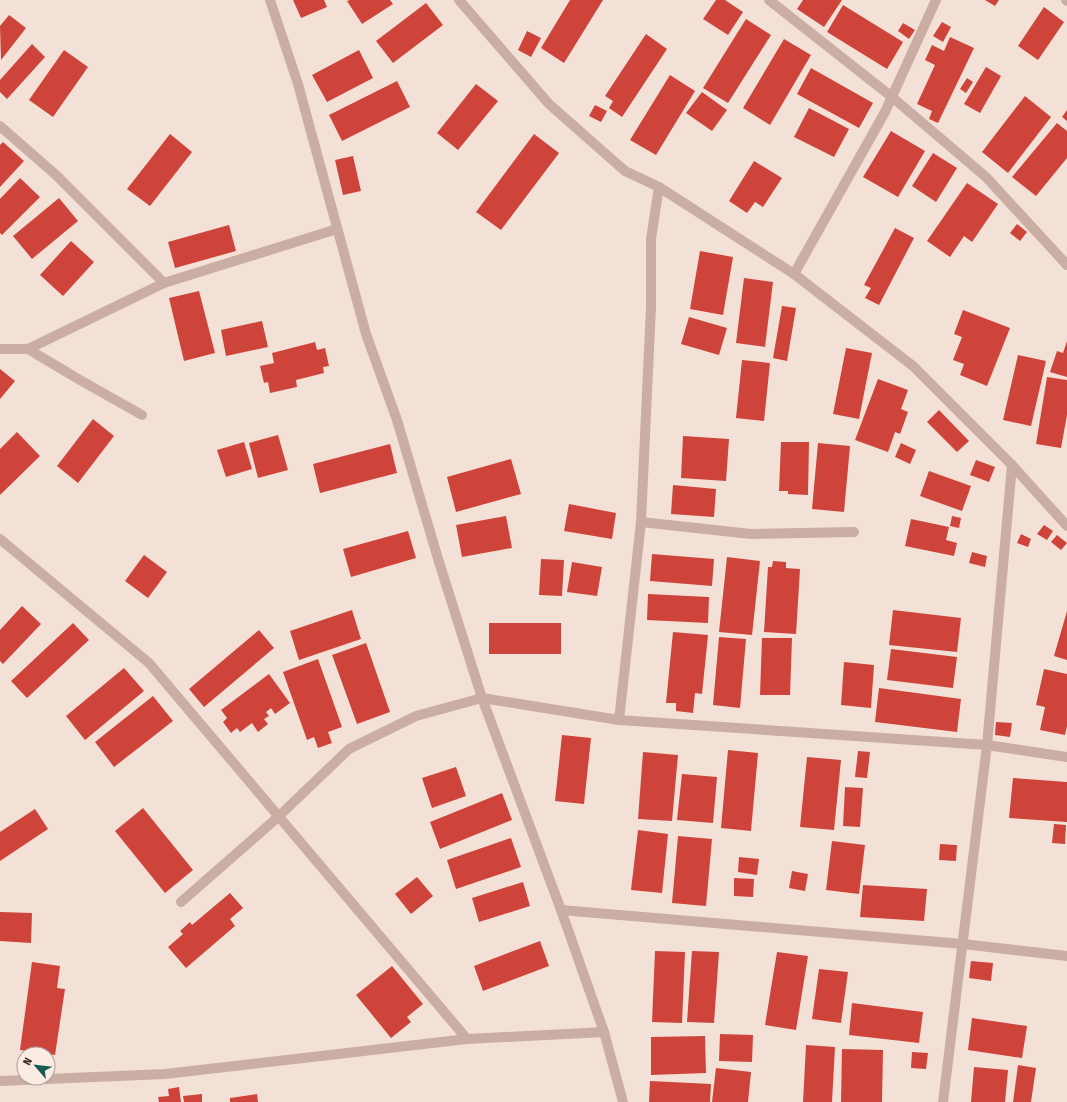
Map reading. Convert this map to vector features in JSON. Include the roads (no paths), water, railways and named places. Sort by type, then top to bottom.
[{"type":"street","points":[[270,0],[298,84],[366,334],[398,420],[439,562],[482,698],[561,910],[604,1032],[623,1102]]},
{"type":"street","points":[[459,0],[549,104],[625,171],[659,187],[794,274],[913,366],[1012,465],[1067,526]]},
{"type":"street","points":[[769,0],[892,97],[986,177],[1067,265]]},
{"type":"street","points":[[794,274],[892,97],[936,0]]},
{"type":"street","points":[[0,126],[56,175],[164,283]]},
{"type":"street","points":[[619,720],[641,522],[651,307],[652,239],[659,187]]},
{"type":"street","points":[[0,349],[28,349],[164,283],[337,229]]},
{"type":"street","points":[[28,349],[142,415]]},
{"type":"street","points":[[943,1102],[987,746],[1012,465]]},
{"type":"street","points":[[641,522],[751,534],[854,532]]},
{"type":"street","points":[[0,539],[149,663],[467,1039]]},
{"type":"street","points":[[181,902],[278,817],[348,749],[416,716],[482,698],[619,720],[987,746],[1067,757]]},
{"type":"street","points":[[561,910],[963,944],[1067,956]]},
{"type":"street","points":[[0,1081],[164,1074],[467,1039],[604,1032]]}]
